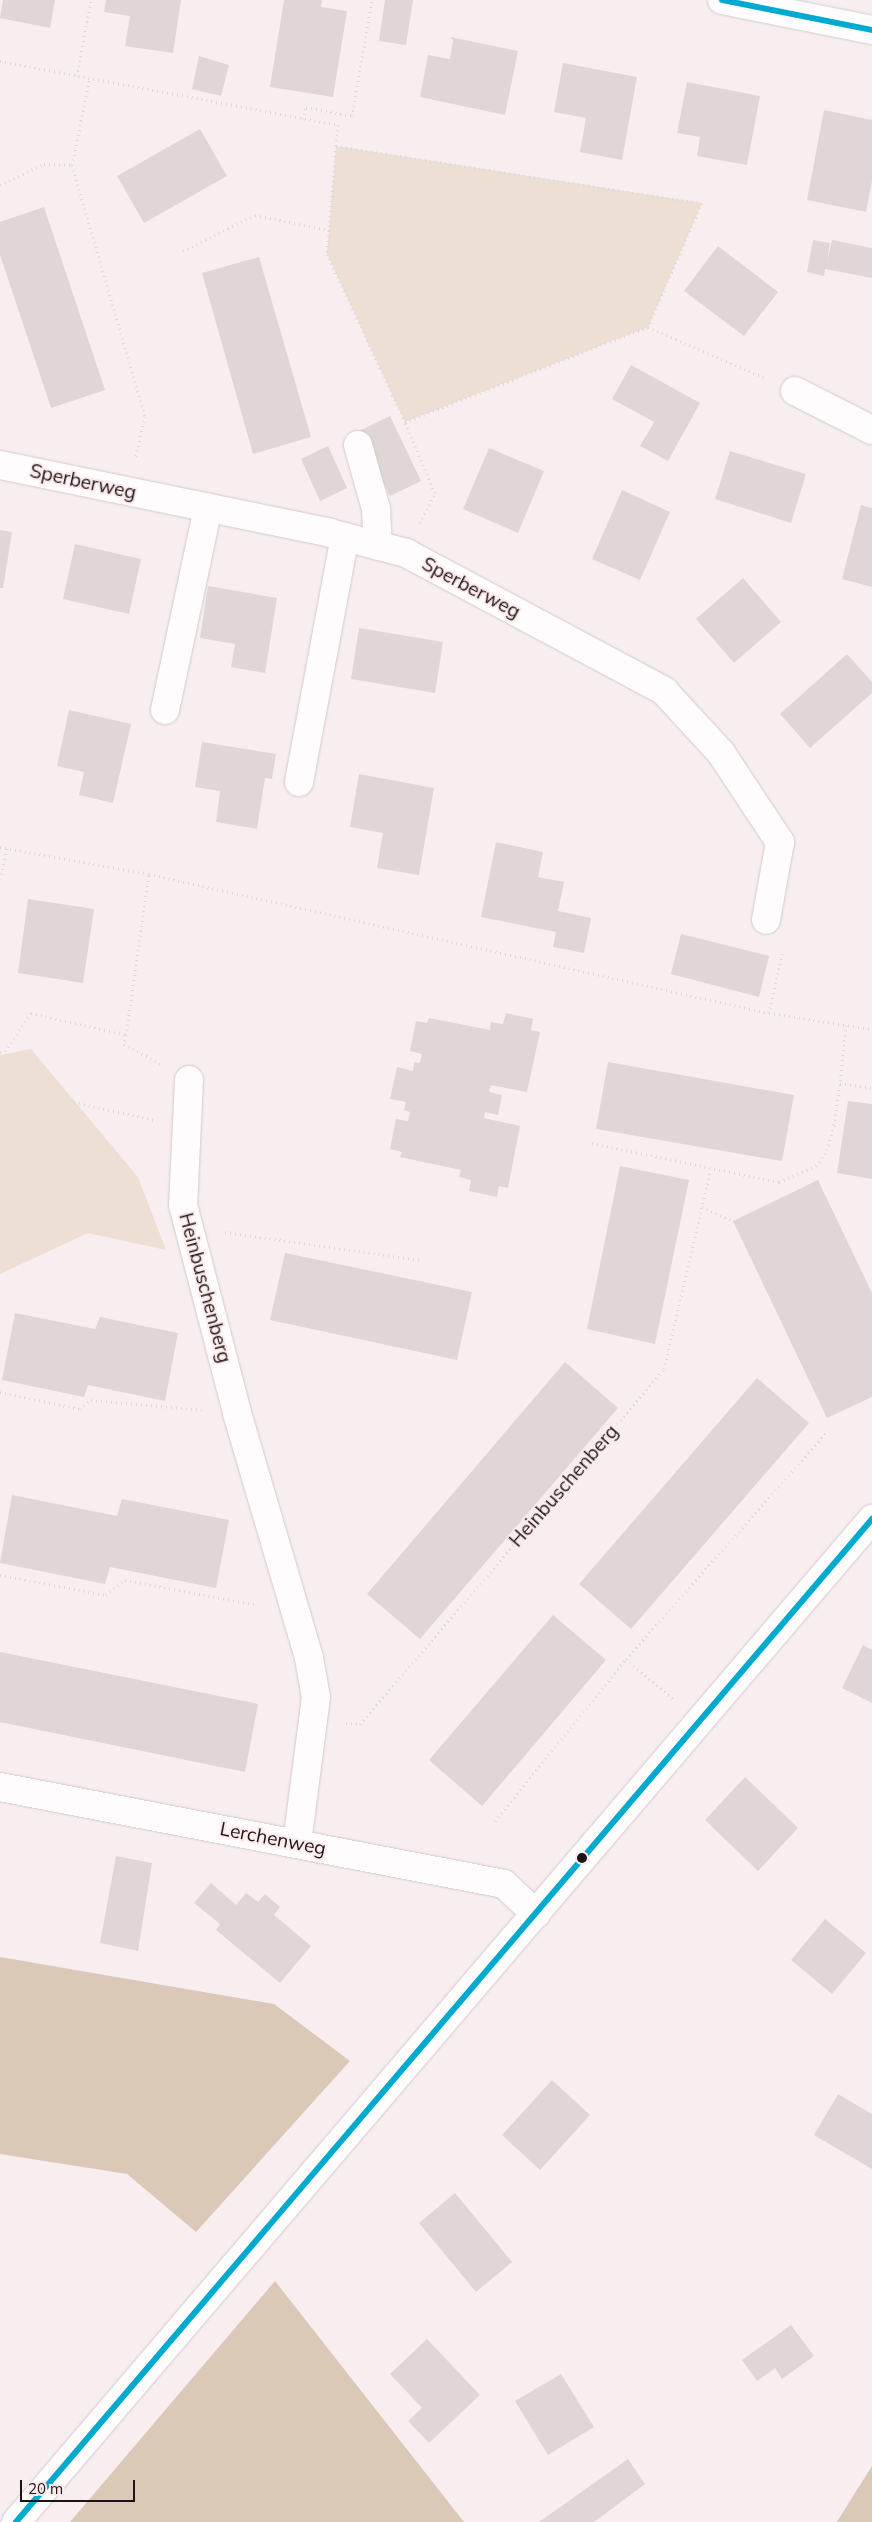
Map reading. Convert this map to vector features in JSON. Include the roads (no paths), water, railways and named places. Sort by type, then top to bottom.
[{"type":"street","points":[[722,0],[872,30]]},
{"type":"street","points":[[795,391],[872,430]]},
{"type":"street","points":[[358,445],[376,509],[378,546]]},
{"type":"street","name":"Sperberweg","points":[[0,465],[345,537],[406,553],[664,691],[721,753],[780,842],[766,920]]},
{"type":"street","points":[[165,710],[208,508]]},
{"type":"street","points":[[298,782],[345,537]]},
{"type":"street","name":"Heinbuschenberg","points":[[188,1080],[183,1205],[191,1227],[236,1413],[291,1598],[316,1697],[298,1844]]},
{"type":"street","points":[[16,2522],[872,1519]]},
{"type":"street","name":"Lerchenweg","points":[[0,1787],[504,1884],[536,1914]]}]
